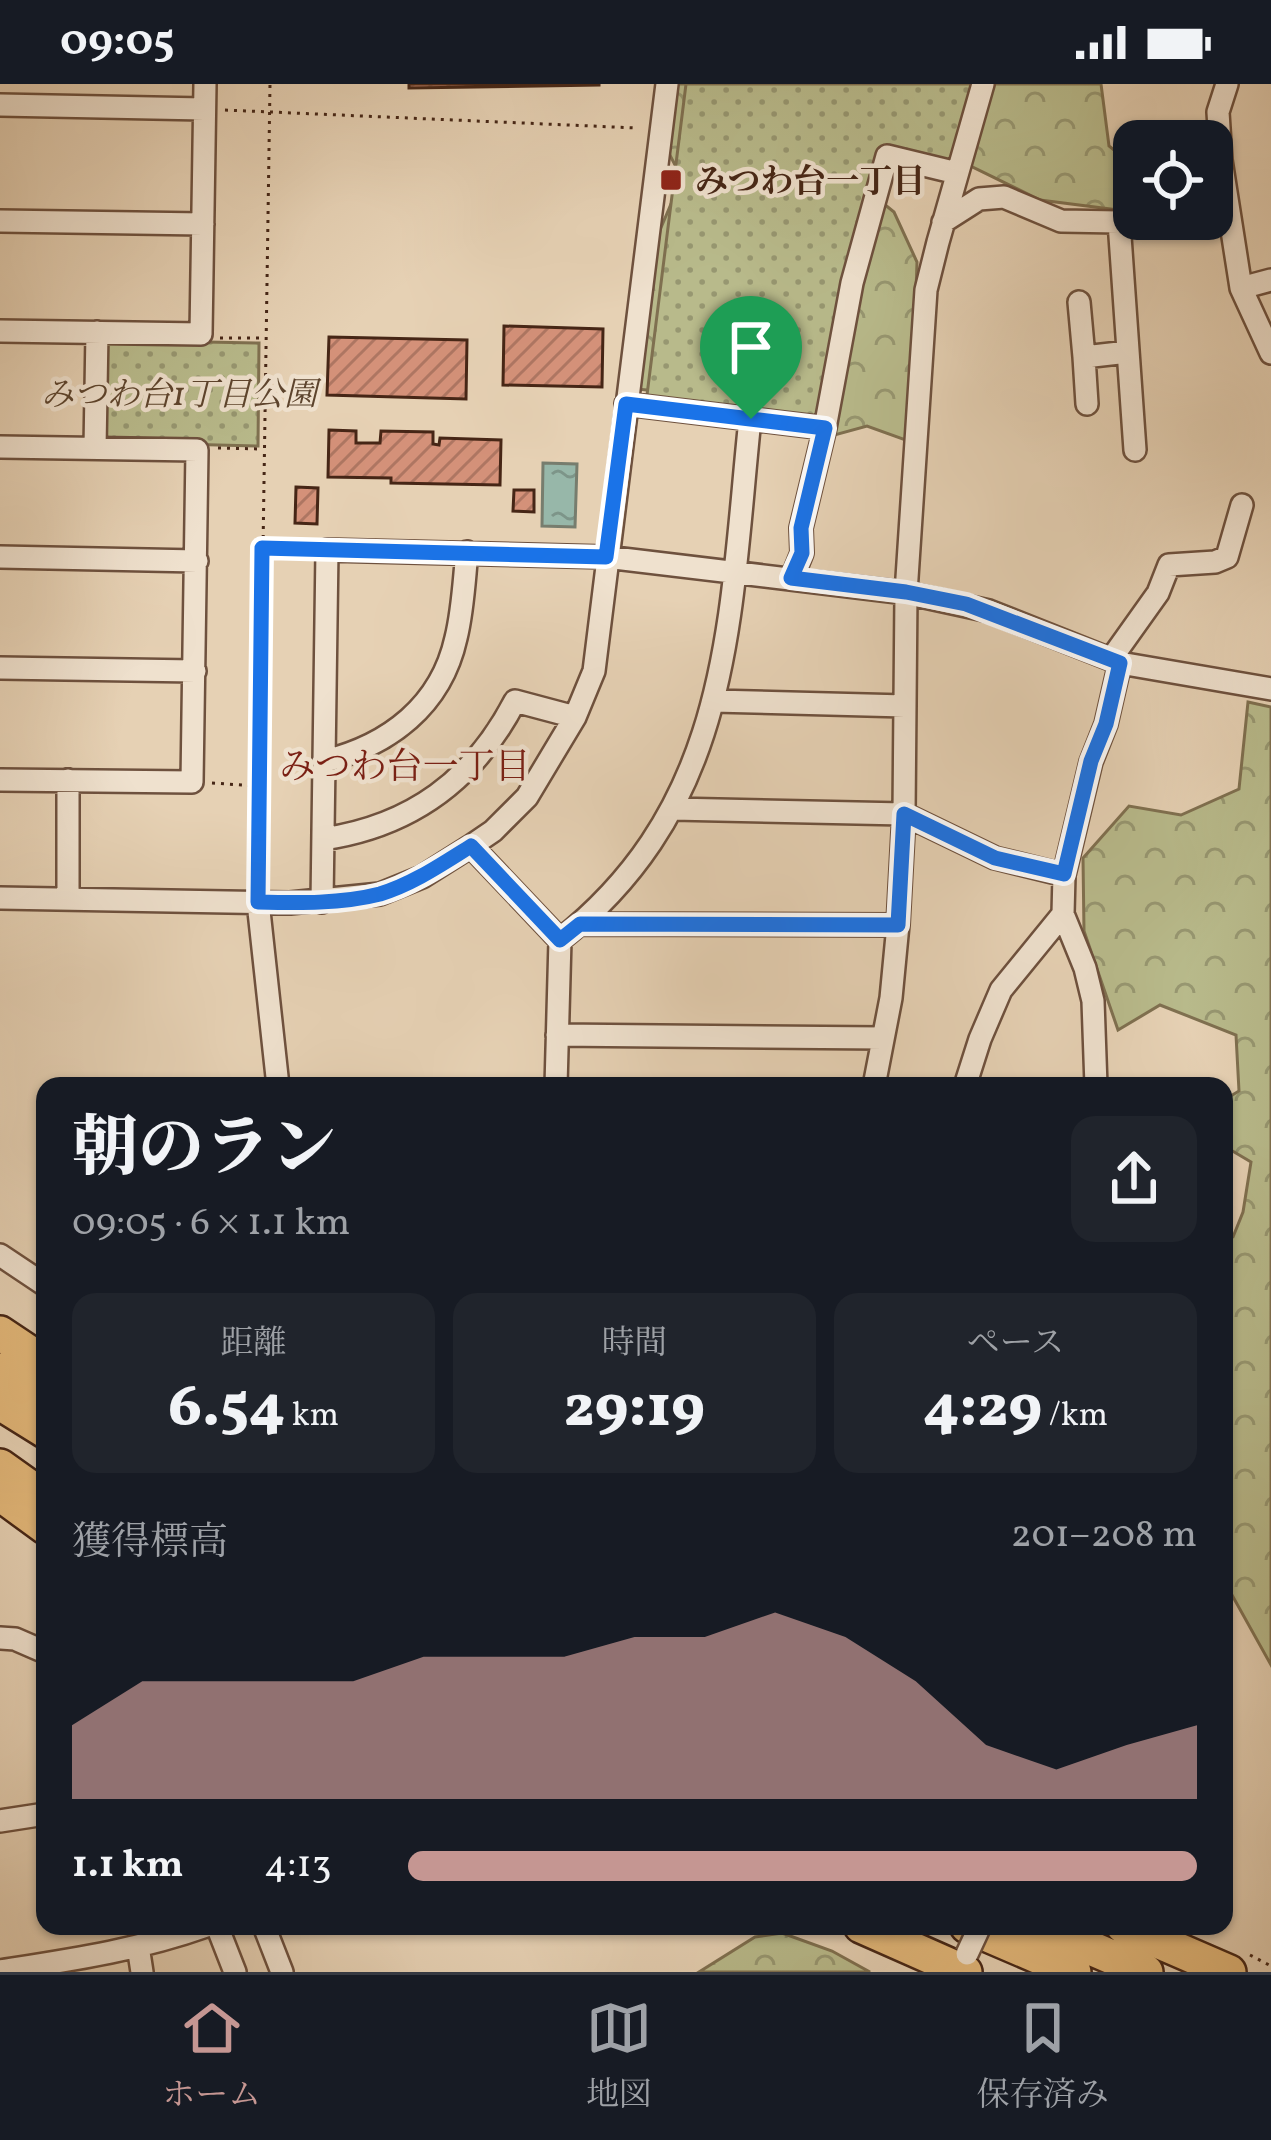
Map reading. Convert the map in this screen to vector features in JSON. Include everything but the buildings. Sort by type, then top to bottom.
[{"type":"highway","points":[[0,1333],[36,1357]]},
{"type":"highway","points":[[0,1370],[36,1392]]},
{"type":"highway","points":[[0,1403],[36,1425]]},
{"type":"highway","points":[[0,1444],[36,1466]]},
{"type":"highway","points":[[0,1466],[36,1492]]},
{"type":"highway","points":[[0,1494],[36,1520]]},
{"type":"highway","points":[[889,1935],[963,1959],[1074,1972]]},
{"type":"highway","points":[[1061,1935],[1146,1972]]},
{"type":"highway","points":[[1144,1935],[1228,1972]]},
{"type":"street","points":[[0,331],[201,334],[205,84]]},
{"type":"street","points":[[0,898],[322,902],[380,894],[422,877],[471,846],[527,797],[575,717],[594,671],[667,84]]},
{"type":"street","points":[[876,1077],[891,998],[898,925],[906,592],[926,290],[983,84]]},
{"type":"street","points":[[1227,84],[1218,112],[1220,160],[1241,288],[1271,353]]},
{"type":"street","points":[[0,105],[204,109]]},
{"type":"street","points":[[637,128],[661,131]]},
{"type":"street","points":[[791,578],[802,553],[801,528],[853,283],[887,156],[958,173]]},
{"type":"street","points":[[943,222],[979,199],[1004,197],[1061,220],[1119,222],[1135,450]]},
{"type":"street","points":[[0,221],[203,224]]},
{"type":"street","points":[[1241,288],[1271,280]]},
{"type":"street","points":[[1079,302],[1087,404]]},
{"type":"street","points":[[95,448],[97,332]]},
{"type":"street","points":[[1084,357],[1128,352]]},
{"type":"street","points":[[626,404],[825,428]]},
{"type":"street","points":[[560,940],[632,868],[673,809],[705,735],[728,630],[751,419]]},
{"type":"street","points":[[0,447],[197,450],[192,782],[0,780]]},
{"type":"street","points":[[1096,1077],[1093,1001],[1063,914],[1064,874],[1091,761],[1106,724],[1116,661],[1169,566],[1227,557],[1242,505]]},
{"type":"street","points":[[322,902],[328,550],[606,557],[906,592],[989,611],[1116,661],[1271,689]]},
{"type":"street","points":[[325,761],[377,743],[401,727],[435,688],[455,643],[467,552]]},
{"type":"street","points":[[0,557],[196,561]]},
{"type":"street","points":[[0,668],[195,671]]},
{"type":"street","points":[[323,839],[370,829],[430,800],[482,754],[515,701],[575,717]]},
{"type":"street","points":[[714,701],[905,706]]},
{"type":"street","points":[[68,781],[68,899]]},
{"type":"street","points":[[673,809],[904,814],[995,858],[1064,874]]},
{"type":"street","points":[[471,846],[560,940],[556,1077]]},
{"type":"street","points":[[258,902],[277,1077]]},
{"type":"street","points":[[968,1077],[1001,990],[1063,914]]},
{"type":"street","points":[[580,924],[898,925]]},
{"type":"street","points":[[557,1035],[883,1037]]},
{"type":"street","points":[[0,1255],[36,1280]]},
{"type":"street","points":[[0,1638],[36,1648]]},
{"type":"street","points":[[0,1821],[36,1815]]},
{"type":"street","points":[[0,1971],[88,1965],[182,1935]]},
{"type":"street","points":[[221,1935],[235,1972]]},
{"type":"street","points":[[268,1935],[282,1972]]},
{"type":"street","points":[[139,1946],[142,1972]]},
{"type":"path","points":[[258,902],[270,84]]},
{"type":"path","points":[[204,109],[637,128]]},
{"type":"path","points":[[201,334],[266,338]]},
{"type":"path","points":[[197,450],[264,449]]},
{"type":"path","points":[[262,548],[328,550]]},
{"type":"path","points":[[192,782],[259,786]]},
{"type":"green space","points":[[676,84],[1101,84],[1113,149],[1113,209],[1040,200],[956,159],[881,145],[863,187],[894,212],[917,262],[911,442],[867,426],[831,436],[771,406],[638,389],[660,230],[682,178],[665,146]]},
{"type":"green space","points":[[686,84],[978,84],[953,169],[887,150],[822,425],[646,403]]},
{"type":"green space","name":"みつわ台1丁目公園","points":[[106,340],[259,343],[258,446],[104,442]]},
{"type":"green space","points":[[1248,702],[1271,707],[1271,1665],[1233,1597],[1233,1237],[1243,1212],[1251,1162],[1233,1151],[1233,1095],[1239,1091],[1236,1035],[1160,1005],[1118,1030],[1084,931],[1083,858],[1129,806],[1181,815],[1239,789]]},
{"type":"green space","points":[[788,1935],[832,1951],[870,1972],[699,1972],[755,1937]]},
{"type":"water","points":[[543,463],[577,464],[575,527],[542,526]]},
{"type":"place","name":"みつわ台一丁目","points":[[671,180]]},
{"type":"district","name":"みつわ台一丁目","points":[[405,765]]},
{"type":"route","points":[[626,404],[751,419],[825,428],[801,528],[802,553],[791,578],[966,604],[1120,663],[1064,874],[995,858],[904,814],[898,925],[580,924],[560,940],[471,846],[422,877],[380,894],[322,902],[258,902],[262,548],[606,557],[626,404]]}]
